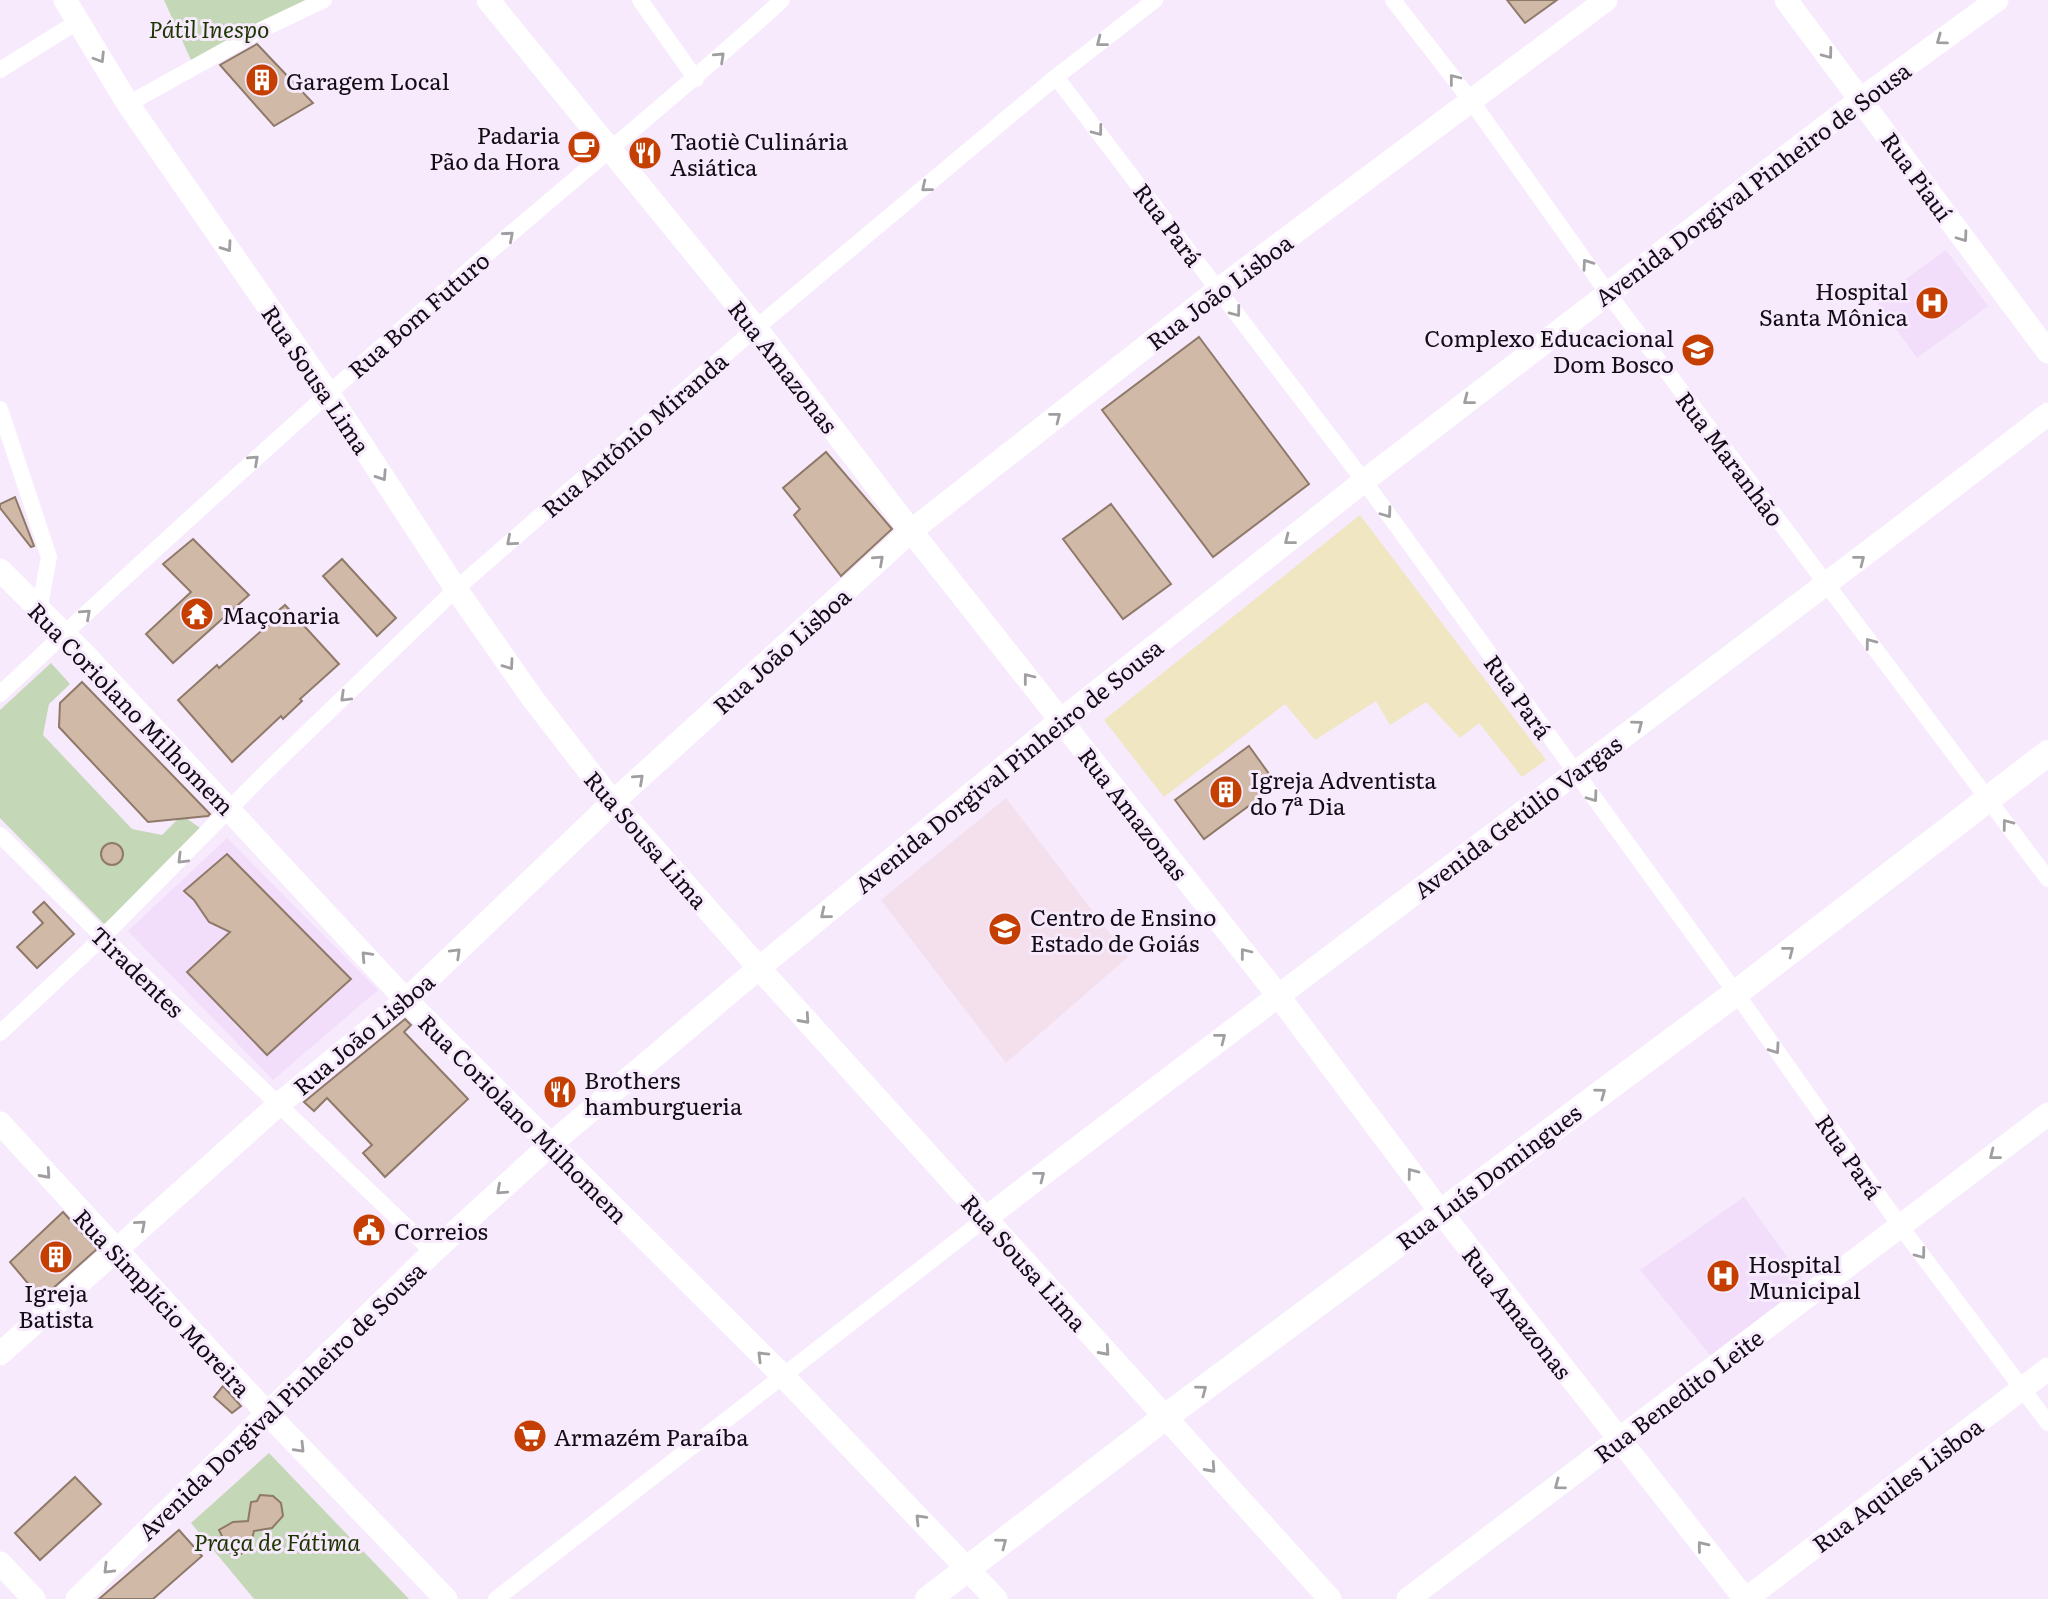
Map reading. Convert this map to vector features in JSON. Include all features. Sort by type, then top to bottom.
[{"type":"main road","name":"Rua Luís Domingues","points":[[928,1599],[1164,1418],[1735,993],[2048,753]]},
{"type":"street","name":"Rua Sousa Lima","points":[[65,0],[128,104],[328,393],[456,589],[533,699],[613,802],[759,968],[1330,1599]]},
{"type":"street","points":[[128,104],[239,42],[324,0]]},
{"type":"street","name":"Rua Amazonas","points":[[488,0],[755,328],[911,531],[1277,994],[1440,1211],[1745,1599]]},
{"type":"street","points":[[640,0],[695,79]]},
{"type":"street","name":"Rua Bom Futuro","points":[[0,694],[328,393],[608,149],[695,79],[782,0]]},
{"type":"street","name":"Rua Antônio Miranda","points":[[0,1033],[103,937],[456,589],[755,328],[1056,77],[1155,0]]},
{"type":"street","name":"Rua Maranhão","points":[[1393,0],[1472,102],[1607,292],[1826,586],[2048,879]]},
{"type":"street","name":"Rua João Lisboa","points":[[0,1354],[114,1249],[278,1105],[406,1000],[613,802],[911,531],[1219,289],[1606,0]]},
{"type":"street","name":"Rua Piauí","points":[[1787,0],[2048,352]]},
{"type":"street","name":"Avenida Dorgival Pinheiro de Sousa","points":[[77,1599],[433,1252],[551,1144],[759,968],[1061,720],[1364,481],[1607,292],[1861,99],[1997,0]]},
{"type":"street","points":[[0,70],[77,22]]},
{"type":"street","name":"Rua Pará","points":[[1056,77],[1364,481],[1735,993],[1900,1227],[2048,1423]]},
{"type":"street","points":[[0,409],[49,557],[39,611]]},
{"type":"street","name":"Avenida Getúlio Vargas","points":[[986,1218],[1277,994],[1826,586],[2048,414]]},
{"type":"street","name":"Rua Coriolano Milhomem","points":[[0,570],[406,1000],[784,1377],[996,1599]]},
{"type":"street","name":"Tiradentes","points":[[0,835],[433,1252]]},
{"type":"street","name":"Rua Benedito Leite","points":[[1408,1599],[2048,1114]]},
{"type":"street","name":"Rua Simplício Moreira","points":[[0,1123],[266,1412],[446,1599]]},
{"type":"street","points":[[496,1599],[986,1218]]},
{"type":"street","name":"Rua Aquiles Lisboa","points":[[1745,1599],[2048,1369]]},
{"type":"street","points":[[0,1563],[34,1599]]},
{"type":"shaded area","name":"Hospital Santa Mônica","points":[[1946,250],[1988,306],[1917,358],[1876,301]]},
{"type":"shaded area","name":"Centro de Ensino Estado de Goiás","points":[[1006,798],[1128,957],[1006,1063],[881,900]]},
{"type":"shaded area","points":[[227,838],[378,990],[273,1080],[128,931]]},
{"type":"shaded area","name":"Hospital Municipal","points":[[1744,1197],[1806,1283],[1711,1356],[1640,1270]]},
{"type":"green space","name":"Pátil Inespo","points":[[164,0],[324,0],[194,67]]},
{"type":"green space","points":[[51,663],[70,684],[49,704],[43,735],[132,829],[162,835],[182,815],[207,833],[104,924],[0,818],[0,710]]},
{"type":"green space","name":"Praça de Fátima","points":[[269,1453],[409,1599],[254,1599],[191,1523]]},
{"type":"sand","points":[[1360,515],[1546,760],[1522,777],[1479,723],[1460,738],[1426,702],[1390,725],[1376,701],[1315,740],[1285,704],[1164,797],[1104,720]]},
{"type":"building","points":[[1507,0],[1557,0],[1525,23]]},
{"type":"building","name":"Garagem Local","points":[[257,44],[313,103],[274,126],[220,65]]},
{"type":"building","points":[[645,140],[657,156],[644,164],[632,150]]},
{"type":"building","points":[[1199,337],[1309,484],[1213,557],[1102,410]]},
{"type":"building","points":[[826,452],[892,529],[841,576],[794,515],[800,509],[783,488]]},
{"type":"building","points":[[15,497],[34,546],[31,547],[0,508],[0,504]]},
{"type":"building","points":[[1111,504],[1171,584],[1123,619],[1063,539]]},
{"type":"building","name":"Maçonaria","points":[[193,539],[249,595],[173,663],[146,634],[191,592],[163,564]]},
{"type":"building","points":[[342,559],[396,618],[377,636],[323,576]]},
{"type":"building","points":[[285,605],[339,664],[300,699],[302,701],[283,719],[281,716],[232,762],[178,700],[268,625],[265,622]]},
{"type":"building","points":[[82,682],[210,814],[208,816],[148,822],[59,727],[60,703]]},
{"type":"building","name":"Igreja Adventista do 7ª Dia","points":[[1249,746],[1277,785],[1204,839],[1175,800]]},
{"type":"building","points":[[112,843],[120,846],[123,854],[120,862],[112,865],[104,862],[101,854],[104,846]]},
{"type":"building","points":[[227,854],[351,979],[267,1055],[187,972],[230,932],[209,922],[194,900],[184,891]]},
{"type":"building","points":[[44,902],[74,934],[37,968],[17,947],[43,923],[33,912]]},
{"type":"building","points":[[405,1019],[411,1025],[404,1032],[468,1099],[385,1177],[363,1153],[372,1145],[327,1098],[314,1111],[304,1102]]},
{"type":"building","name":"Igreja Batista","points":[[63,1212],[97,1249],[41,1299],[10,1262]]},
{"type":"building","points":[[223,1386],[241,1406],[232,1413],[214,1397]]},
{"type":"building","points":[[75,1477],[101,1504],[40,1560],[15,1533]]},
{"type":"building","points":[[260,1495],[273,1496],[281,1503],[283,1516],[272,1528],[254,1531],[250,1547],[241,1554],[230,1553],[219,1530],[233,1522],[248,1521],[251,1502],[257,1501]]},
{"type":"building","points":[[179,1530],[202,1556],[153,1599],[99,1599]]},
{"type":"place","name":"Garagem Local","points":[[262,80]]},
{"type":"place","name":"Padaria Pão da Hora","points":[[584,147]]},
{"type":"place","name":"Taotiè Culinária Asiática","points":[[645,153]]},
{"type":"place","name":"Hospital Santa Mônica","points":[[1932,303]]},
{"type":"place","name":"Complexo Educacional Dom Bosco","points":[[1698,350]]},
{"type":"place","name":"Maçonaria","points":[[197,614]]},
{"type":"place","name":"Igreja Adventista do 7ª Dia","points":[[1226,792]]},
{"type":"place","name":"Centro de Ensino Estado de Goiás","points":[[1005,929]]},
{"type":"place","name":"Brothers hamburgueria","points":[[560,1092]]},
{"type":"place","name":"Correios","points":[[369,1230]]},
{"type":"place","name":"Igreja Batista","points":[[56,1257]]},
{"type":"place","name":"Hospital Municipal","points":[[1723,1276]]},
{"type":"place","name":"Armazém Paraíba","points":[[530,1436]]}]
